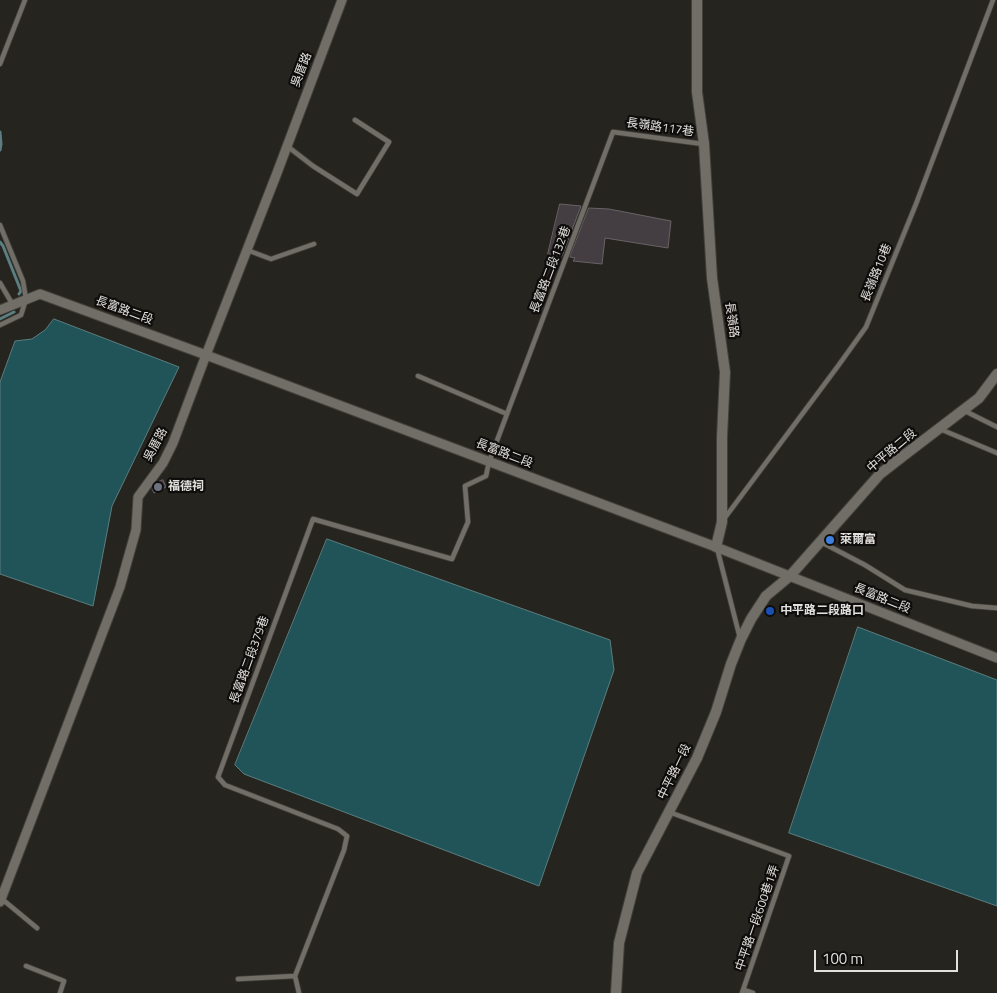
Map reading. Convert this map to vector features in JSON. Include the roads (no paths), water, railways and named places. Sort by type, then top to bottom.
[{"type":"street","name":"吳厝路","points":[[1,899],[120,587],[136,530],[138,497],[163,463],[174,443],[342,0]]},
{"type":"street","name":"長嶺路","points":[[697,0],[698,92],[704,144],[712,278],[725,372],[722,437],[722,522],[716,547]]},
{"type":"street","name":"長富路二段","points":[[0,310],[40,294],[716,547],[997,658]]},
{"type":"street","name":"中平路二段","points":[[790,576],[880,474],[979,398],[997,374]]},
{"type":"street","name":"中平路一段","points":[[616,993],[619,943],[637,873],[697,758],[716,712],[731,664],[741,640],[766,596],[790,576]]},
{"type":"lane","points":[[0,64],[25,0]]},
{"type":"lane","name":"長嶺路10巷","points":[[722,522],[866,327],[916,204],[994,0]]},
{"type":"lane","points":[[287,146],[313,166],[357,194],[389,142],[355,120]]},
{"type":"lane","name":"長嶺路117巷","points":[[613,132],[704,144]]},
{"type":"lane","name":"長富路二段132巷","points":[[489,462],[613,132]]},
{"type":"lane","points":[[0,225],[22,281],[26,299],[21,316],[0,325]]},
{"type":"lane","points":[[247,250],[271,259],[314,244]]},
{"type":"lane","points":[[0,283],[13,306]]},
{"type":"lane","points":[[418,376],[507,414]]},
{"type":"lane","points":[[964,410],[997,427]]},
{"type":"lane","points":[[939,429],[997,452]]},
{"type":"lane","name":"長富路二段379巷","points":[[296,976],[344,850],[347,836],[338,829],[225,785],[218,777],[313,519],[452,559],[468,522],[465,486],[486,476],[489,462]]},
{"type":"lane","points":[[820,542],[865,565],[905,590],[972,606],[997,608]]},
{"type":"lane","name":"長嶺路","points":[[716,547],[741,640]]},
{"type":"lane","name":"中平路一段600巷1弄","points":[[669,812],[789,856],[743,991]]},
{"type":"lane","points":[[1,899],[37,928]]},
{"type":"lane","points":[[26,966],[64,981],[60,993]]},
{"type":"lane","points":[[238,979],[296,976],[299,993]]},
{"type":"lane","points":[[743,991],[753,993]]},
{"type":"water","points":[[54,319],[179,367],[112,506],[93,606],[0,574],[0,382],[15,341],[32,339],[45,330]]},
{"type":"water","points":[[327,539],[610,640],[614,670],[539,886],[244,774],[235,765]]},
{"type":"water","points":[[858,627],[997,680],[997,906],[789,833]]},
{"type":"waterway","points":[[0,132],[0,150]]},
{"type":"waterway","points":[[0,242],[21,291],[19,294]]},
{"type":"waterway","points":[[0,319],[14,312]]},
{"type":"place","name":"福德祠","points":[[158,487]]},
{"type":"place","name":"萊爾富","points":[[830,540]]},
{"type":"place","name":"中平路二段路口","points":[[770,611]]}]
